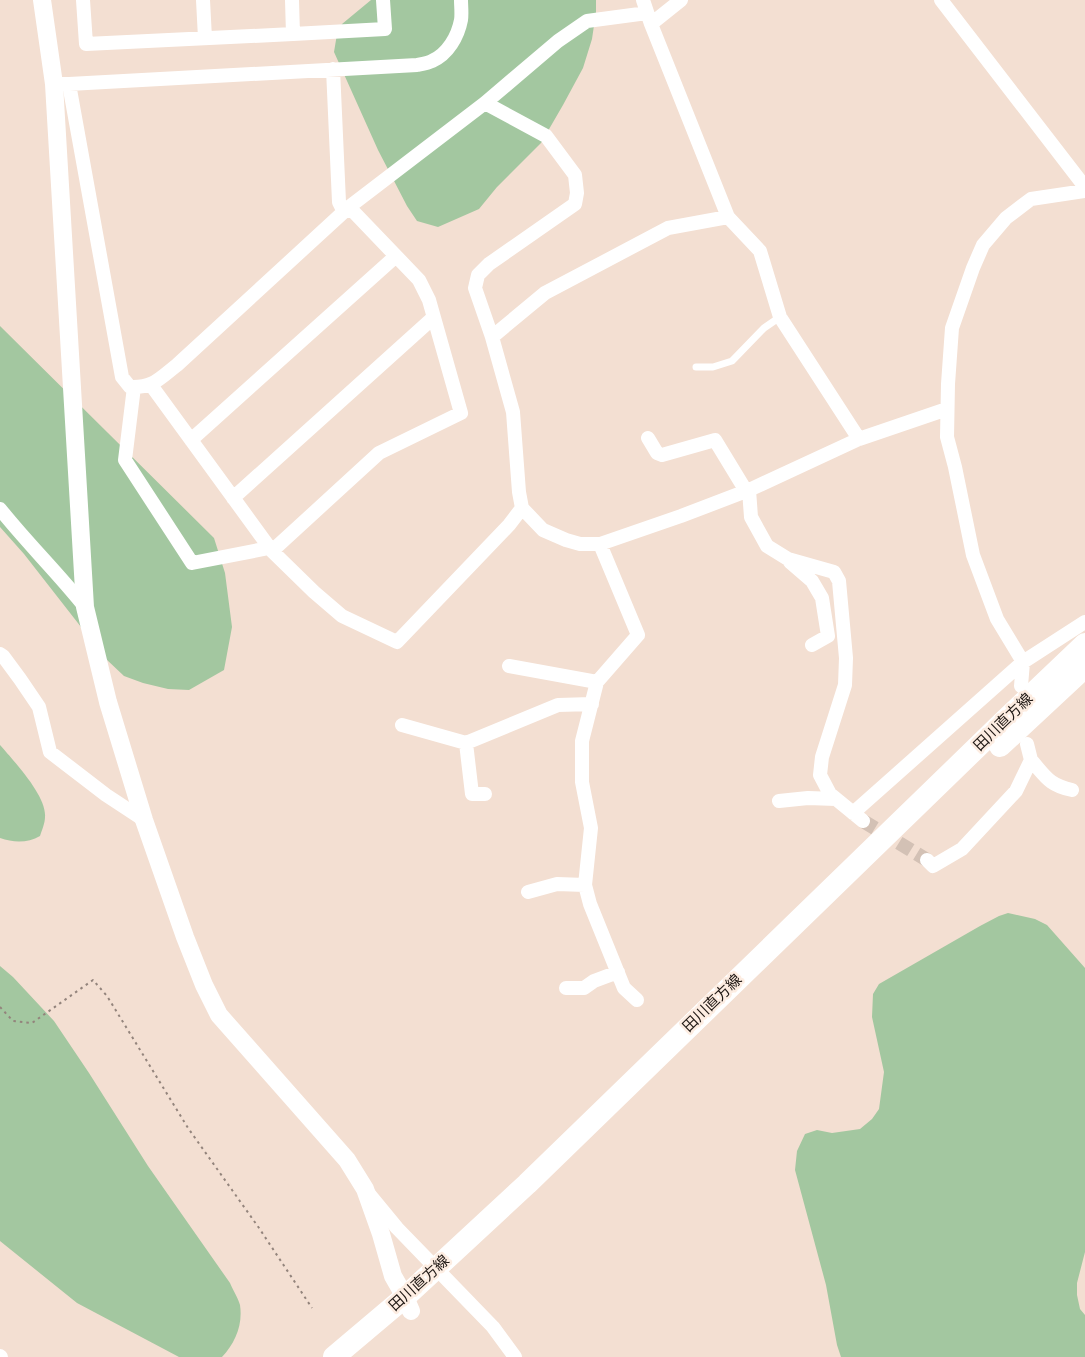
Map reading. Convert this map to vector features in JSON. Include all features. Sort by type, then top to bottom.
[{"type":"main road","name":"田川直方線","points":[[358,1357],[527,1184],[996,728],[1085,644]]},
{"type":"main road","name":"田川直方線","points":[[334,1357],[408,1304],[754,981],[996,748],[1085,667]]},
{"type":"street","points":[[42,0],[62,84],[122,377],[130,387],[140,388],[151,385],[176,365],[347,209],[485,103],[558,41],[588,21],[647,12],[681,0]]},
{"type":"street","points":[[83,0],[86,44],[385,29],[384,0]]},
{"type":"street","points":[[203,0],[205,38]]},
{"type":"street","points":[[292,0],[293,34]]},
{"type":"street","points":[[62,84],[431,62],[449,48],[457,32],[461,18],[461,0]]},
{"type":"street","points":[[941,0],[1085,186]]},
{"type":"street","points":[[647,12],[728,217],[760,251],[780,317],[859,439]]},
{"type":"street","points":[[134,387],[125,460],[192,563],[270,550],[379,453],[461,413],[429,300],[419,280],[339,202],[333,69]]},
{"type":"street","points":[[62,84],[85,607],[108,702],[144,820],[185,938],[204,985],[219,1015],[347,1160],[366,1189],[397,1228],[493,1327],[515,1357]]},
{"type":"street","points":[[485,103],[546,136],[575,175],[578,193],[575,204],[489,264],[478,275],[475,288],[492,337],[513,412],[522,508],[543,530],[580,544],[600,544],[748,491],[859,439],[947,409]]},
{"type":"street","points":[[1021,686],[1023,662],[997,619],[973,556],[955,466],[947,437],[952,328],[983,245],[1006,218],[1031,199],[1085,190]]},
{"type":"street","points":[[492,337],[545,293],[668,228],[728,217]]},
{"type":"street","points":[[191,440],[396,256]]},
{"type":"street","points":[[233,498],[434,317]]},
{"type":"street","points":[[151,385],[270,550],[342,616],[397,642],[510,526],[522,508]]},
{"type":"street","points":[[648,438],[656,453],[662,455],[715,440],[748,491],[751,517],[767,546],[788,559],[812,581],[822,598],[828,636],[812,645]]},
{"type":"street","points":[[0,509],[85,607]]},
{"type":"street","points":[[600,544],[638,635],[597,682],[582,741],[582,782],[591,828],[585,885],[590,904],[624,988],[637,1000]]},
{"type":"street","points":[[788,559],[834,572],[839,581],[846,658],[845,685],[822,757],[820,775],[830,794],[858,817],[1023,662],[1085,622]]},
{"type":"street","points":[[0,654],[39,707],[50,752],[106,795],[144,820]]},
{"type":"street","points":[[509,666],[597,682]]},
{"type":"street","points":[[402,725],[466,744],[558,705],[592,704]]},
{"type":"street","points":[[466,744],[472,794],[485,794]]},
{"type":"street","points":[[1027,744],[1031,760],[1051,782],[1072,790]]},
{"type":"street","points":[[927,860],[933,866],[962,849],[1016,791],[1031,760]]},
{"type":"street","points":[[779,801],[808,798],[836,799]]},
{"type":"street","points":[[528,892],[557,884],[585,885]]},
{"type":"street","points":[[566,988],[584,988],[594,981],[618,972]]},
{"type":"street","points":[[366,1189],[382,1234],[393,1276],[408,1304]]},
{"type":"lane","points":[[696,368],[713,367],[732,361],[764,328],[780,317]]},
{"type":"path","points":[[0,1007],[13,1021],[32,1023],[93,980],[107,996],[188,1128],[259,1228],[312,1308]]},
{"type":"green space","points":[[371,0],[596,0],[592,39],[583,68],[541,143],[497,187],[479,209],[438,227],[417,221],[407,206],[378,150],[334,52],[337,34],[342,24]]},
{"type":"green space","points":[[0,326],[214,538],[225,573],[232,627],[224,670],[189,690],[168,689],[124,676],[106,659],[24,554],[0,527]]},
{"type":"green space","points":[[0,745],[35,789],[44,808],[45,819],[40,836],[31,840],[10,841],[0,838]]},
{"type":"green space","points":[[1008,913],[1035,919],[1047,925],[1085,968],[1085,1252],[1077,1283],[1077,1295],[1080,1309],[1085,1315],[1085,1357],[841,1357],[826,1285],[795,1170],[797,1151],[805,1134],[817,1130],[832,1133],[860,1129],[872,1119],[879,1109],[884,1072],[872,1017],[873,994],[879,984],[980,926]]},
{"type":"green space","points":[[0,966],[13,977],[54,1021],[148,1166],[230,1283],[240,1305],[241,1312],[237,1333],[231,1346],[222,1357],[179,1357],[77,1303],[0,1241]]},
{"type":"tunnel","points":[[863,821],[927,860]]}]
